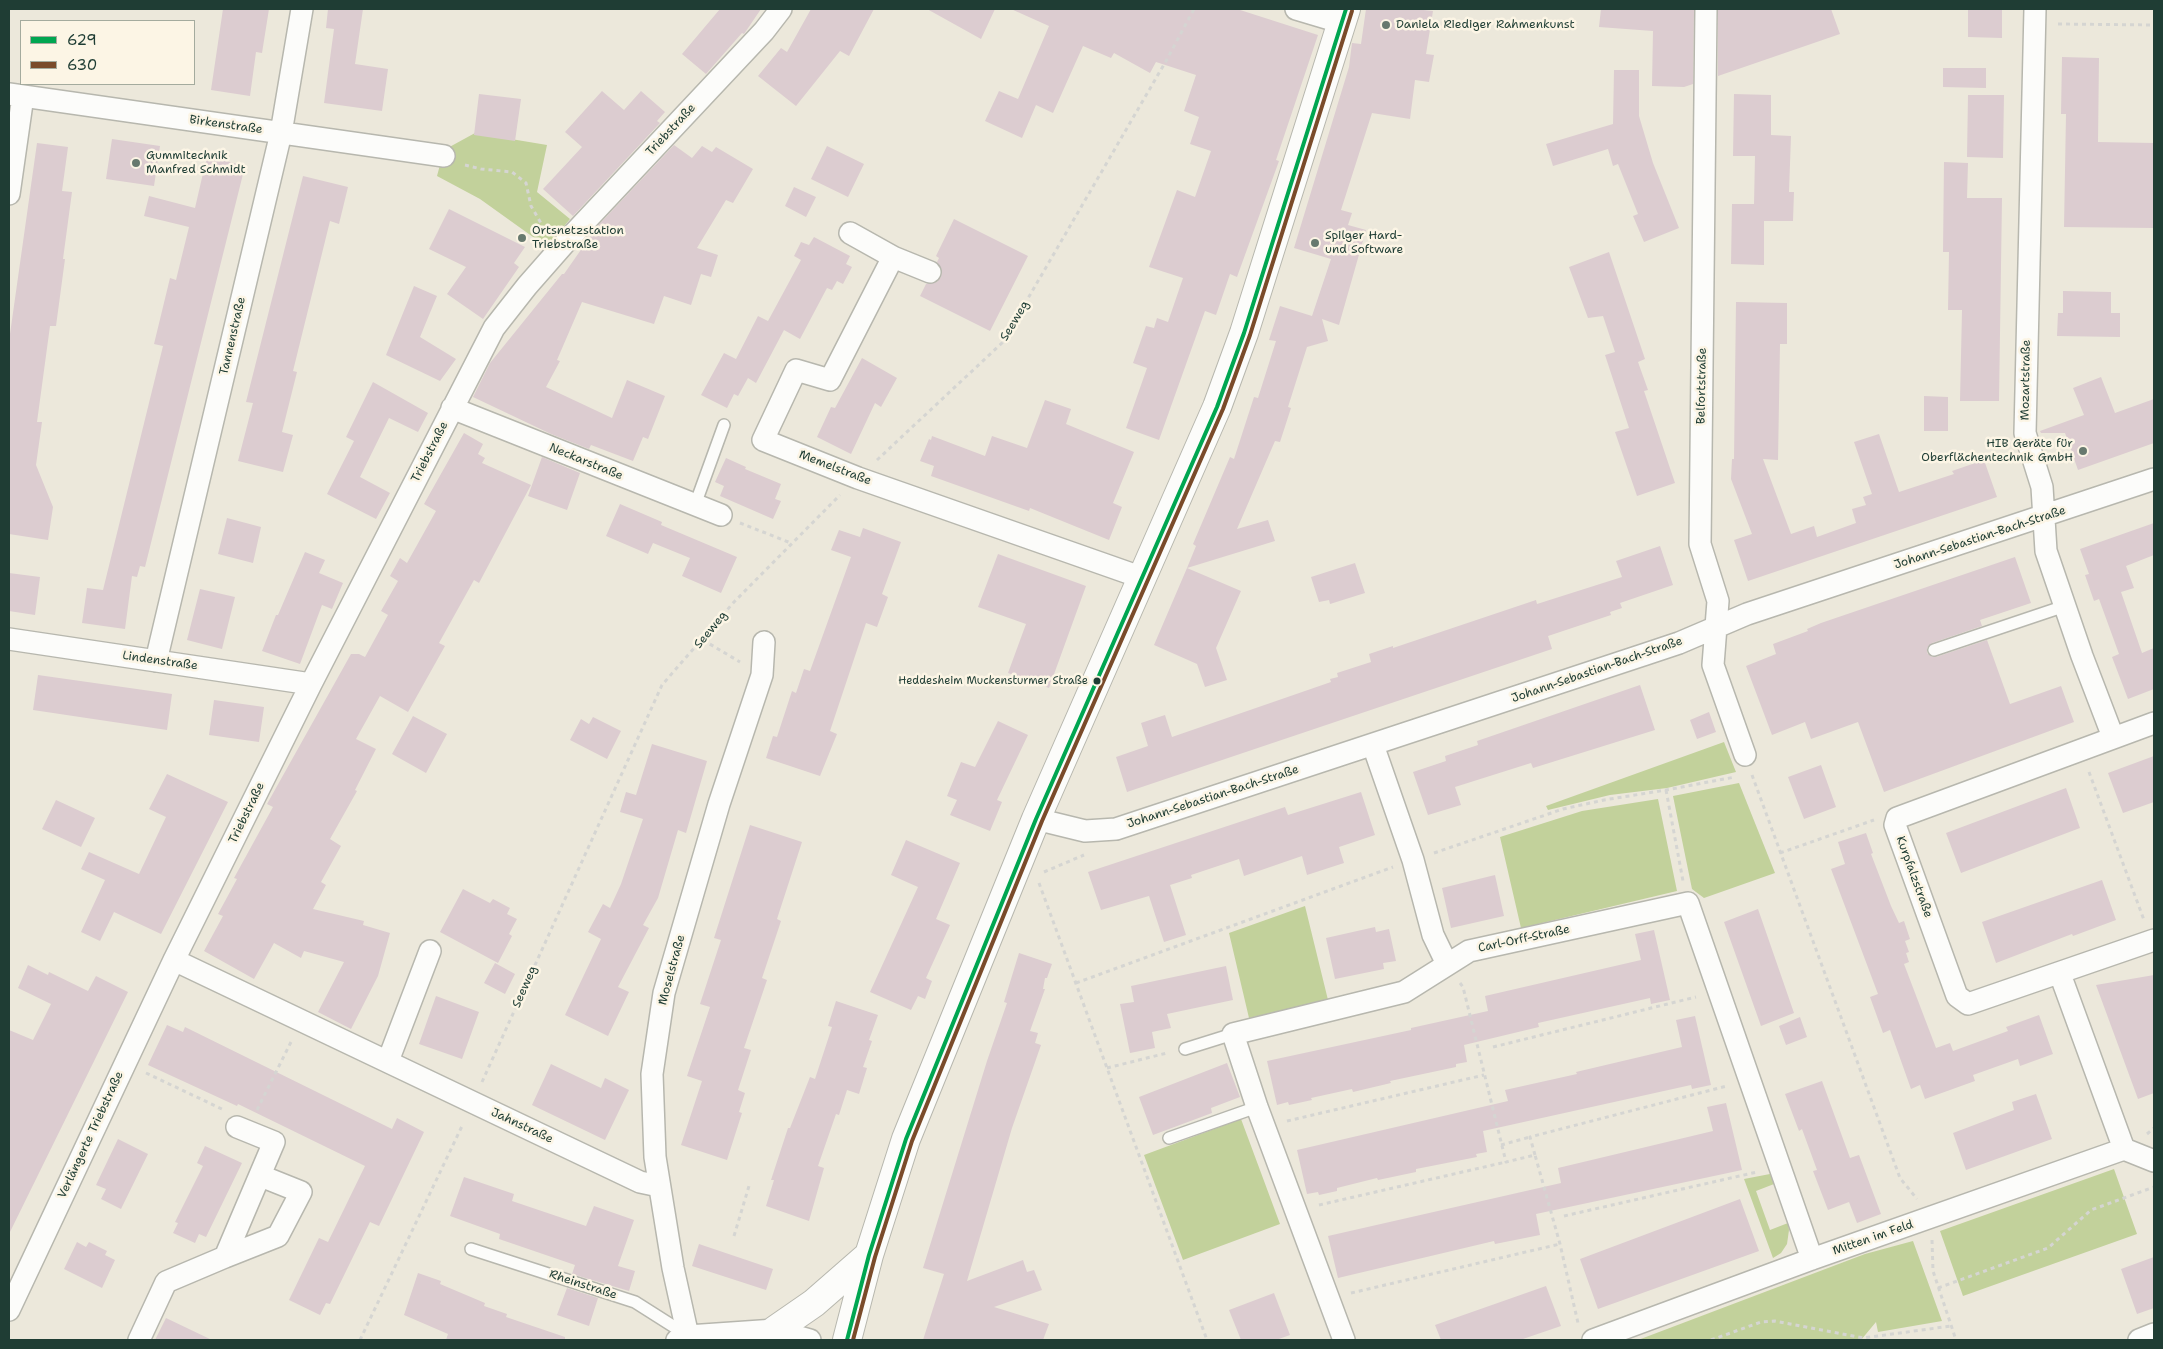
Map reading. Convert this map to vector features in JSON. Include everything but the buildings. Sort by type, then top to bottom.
[{"type":"main road","points":[[847,1340],[869,1255],[906,1139],[1016,866],[1217,407],[1244,332],[1344,16]]},
{"type":"main road","points":[[775,1330],[814,1303],[869,1255]]},
{"type":"street","name":"Tannenstraße","points":[[156,661],[281,133],[302,9]]},
{"type":"street","name":"Triebstraße","points":[[174,960],[311,684],[494,328],[563,245],[764,31],[781,9]]},
{"type":"street","points":[[1296,9],[1344,16]]},
{"type":"street","name":"Belfortstraße","points":[[1706,9],[1700,544],[1718,602],[1713,665],[1745,755]]},
{"type":"street","name":"Mozartstraße","points":[[2035,16],[2025,433],[2042,487],[2046,551],[2113,738]]},
{"type":"street","name":"Birkenstraße","points":[[16,95],[444,156]]},
{"type":"street","points":[[9,194],[16,95]]},
{"type":"street","points":[[850,233],[892,257],[930,272]]},
{"type":"street","name":"Memelstraße","points":[[892,257],[830,380],[796,370],[763,440],[858,478],[1143,578]]},
{"type":"street","name":"Neckarstraße","points":[[452,408],[721,515]]},
{"type":"street","name":"Johann-Sebastian-Bach-Straße","points":[[1036,819],[1085,831],[1116,829],[1679,643],[1747,614],[2154,480]]},
{"type":"street","name":"Lindenstraße","points":[[9,640],[311,684]]},
{"type":"street","name":"Moselstraße","points":[[683,1338],[655,1158],[652,1074],[664,993],[720,804],[762,675],[764,642]]},
{"type":"street","points":[[1897,818],[2154,723]]},
{"type":"street","points":[[1373,745],[1413,860],[1433,935],[1447,964]]},
{"type":"street","name":"Kurpfalzstraße","points":[[1897,818],[1894,825],[1957,996],[1968,1004],[2060,974],[2153,940]]},
{"type":"street","points":[[1688,903],[1812,1259]]},
{"type":"street","name":"Carl-Orff-Straße","points":[[1233,1034],[1404,992],[1469,951],[1688,903]]},
{"type":"street","points":[[388,1061],[430,951]]},
{"type":"street","name":"Jahnstraße","points":[[174,960],[640,1182],[659,1186]]},
{"type":"street","name":"Verlängerte Triebstraße","points":[[9,1310],[174,960]]},
{"type":"street","points":[[2060,974],[2124,1149],[2154,1161]]},
{"type":"street","points":[[1233,1034],[1260,1116],[1344,1340]]},
{"type":"street","points":[[226,1257],[274,1142],[242,1129]]},
{"type":"street","name":"Mitten im Feld","points":[[1586,1333],[1617,1336],[1812,1259],[2124,1149]]},
{"type":"street","points":[[139,1340],[166,1282],[278,1236],[300,1192],[261,1176]]},
{"type":"street","points":[[683,1338],[723,1337],[775,1330],[810,1340]]},
{"type":"street","points":[[2139,1340],[2154,1334]]},
{"type":"lane","points":[[695,505],[724,425]]},
{"type":"lane","points":[[1934,650],[2065,606]]},
{"type":"lane","points":[[1185,1049],[1233,1034]]},
{"type":"lane","points":[[1169,1138],[1260,1116]]},
{"type":"lane","name":"Rheinstraße","points":[[471,1249],[635,1302],[683,1338]]},
{"type":"path","name":"Seeweg","points":[[360,1340],[473,1102],[662,685],[734,602],[791,543],[1002,343],[1166,61],[1194,9]]},
{"type":"path","points":[[2035,16],[2154,25]]},
{"type":"path","points":[[444,156],[458,163],[481,169],[512,172],[526,183],[531,206],[545,231],[563,245]]},
{"type":"path","points":[[721,515],[791,543]]},
{"type":"path","points":[[703,640],[762,675]]},
{"type":"path","points":[[2081,750],[2153,940]]},
{"type":"path","points":[[1745,755],[1900,1178],[1918,1201],[1926,1219],[1931,1237],[1933,1272],[1956,1340]]},
{"type":"path","points":[[1666,790],[1688,903]]},
{"type":"path","points":[[1780,853],[1869,820],[1897,818]]},
{"type":"path","points":[[1016,866],[1036,875],[1207,1340]]},
{"type":"path","points":[[1447,964],[1463,987],[1506,1162]]},
{"type":"path","points":[[1493,1047],[1719,992]]},
{"type":"path","points":[[125,1063],[229,1112],[242,1129],[301,1021]]},
{"type":"path","points":[[1107,1068],[1185,1049]]},
{"type":"path","points":[[1260,1116],[1484,1075]]},
{"type":"path","points":[[1501,1145],[1750,1080]]},
{"type":"path","points":[[1530,1137],[1586,1333]]},
{"type":"path","points":[[1296,1210],[1535,1155]]},
{"type":"path","points":[[1564,1216],[1780,1167]]},
{"type":"path","points":[[734,1236],[749,1186]]},
{"type":"path","points":[[1938,1288],[2048,1248],[2091,1210],[2154,1187]]},
{"type":"path","points":[[1328,1298],[1560,1244]]},
{"type":"path","points":[[1712,1340],[1762,1322],[1774,1321],[1863,1339],[1951,1326]]},
{"type":"green space","points":[[475,133],[547,145],[537,192],[570,219],[547,247],[480,199],[437,176],[444,150]]},
{"type":"green space","points":[[1724,742],[1736,772],[1667,788],[1610,795],[1548,810],[1546,806]]},
{"type":"green space","points":[[1739,783],[1775,873],[1704,898],[1692,889],[1673,796]]},
{"type":"green space","points":[[1658,799],[1677,891],[1521,928],[1500,837],[1582,811]]},
{"type":"green space","points":[[1305,906],[1328,1000],[1249,1018],[1229,933]]},
{"type":"green space","points":[[1241,1119],[1280,1224],[1183,1260],[1144,1155]]},
{"type":"green space","points":[[2114,1169],[2137,1234],[1963,1296],[1940,1231]]},
{"type":"green space","points":[[1770,1174],[1774,1184],[1756,1191],[1770,1230],[1788,1223],[1789,1230],[1787,1244],[1781,1253],[1773,1258],[1744,1179]]},
{"type":"green space","points":[[1913,1241],[1942,1321],[1878,1332],[1876,1322],[1861,1340],[1638,1340],[1865,1254]]},
{"type":"transit line","name":"629","points":[[847,1340],[869,1255],[906,1139],[1036,819],[1217,407],[1244,333],[1346,9]]},
{"type":"transit line","name":"630","points":[[853,1340],[875,1257],[912,1141],[1042,821],[1223,409],[1250,335],[1352,11]]},
{"type":"place","name":"Daniela Riediger Rahmenkunst","points":[[1386,25]]},
{"type":"place","name":"Gummitechnik Manfred Schmidt","points":[[136,163]]},
{"type":"place","name":"Ortsnetzstation Triebstraße","points":[[522,238]]},
{"type":"place","name":"Spilger Hard- und Software","points":[[1315,243]]},
{"type":"place","name":"HIB Geräte für Oberflächentechnik GmbH","points":[[2083,451]]},
{"type":"place","name":"Heddesheim Muckensturmer Straße","points":[[1097,681]]}]
